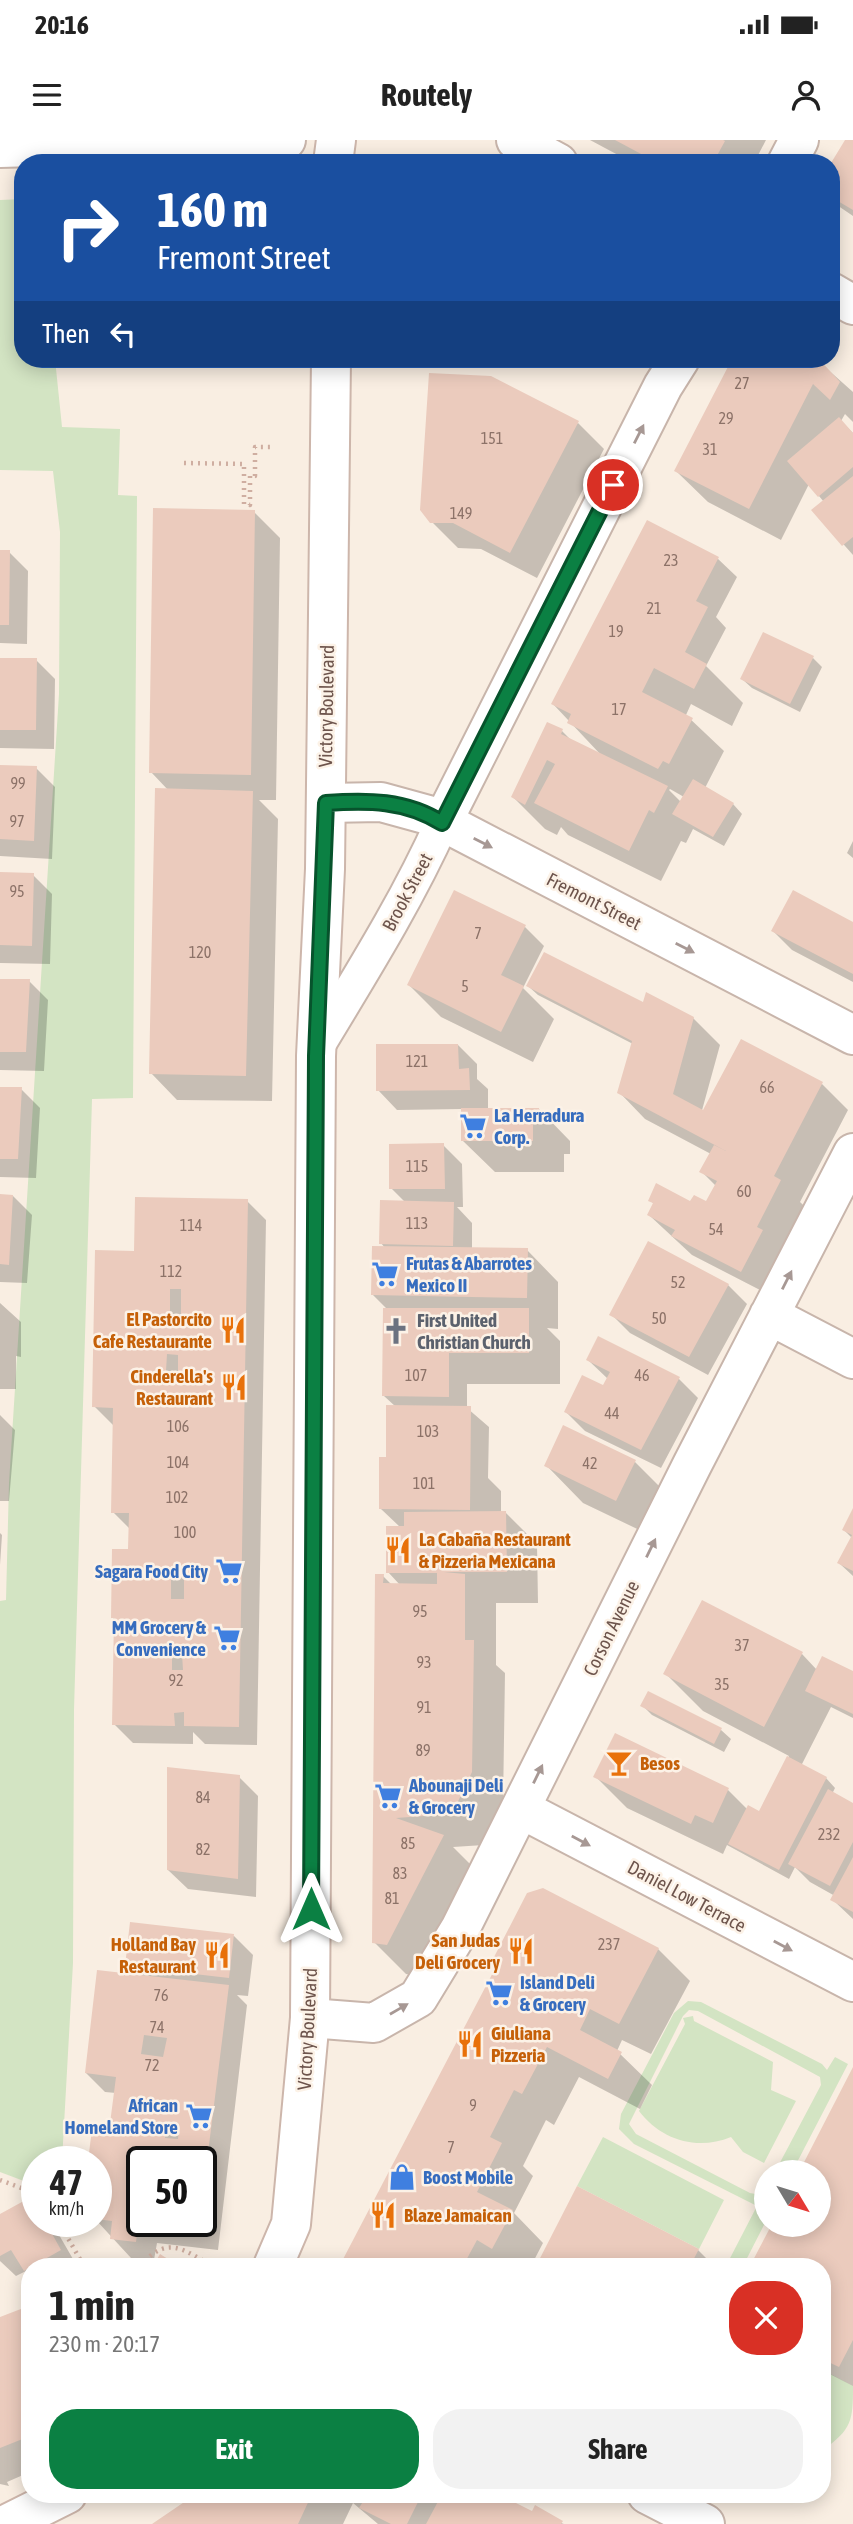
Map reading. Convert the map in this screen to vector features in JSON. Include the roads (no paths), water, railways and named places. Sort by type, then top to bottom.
[{"type":"street","points":[[2,145],[286,140]]},
{"type":"street","points":[[516,140],[542,154]]},
{"type":"street","name":"Victory Boulevard","points":[[276,2258],[291,2224],[310,2018],[317,1047],[326,803],[331,368]]},
{"type":"street","name":"Brook Street","points":[[317,1047],[373,955],[424,863],[674,368]]},
{"type":"street","name":"Fremont Street","points":[[326,803],[368,801],[419,811],[853,1035]]},
{"type":"street","name":"Corson Avenue","points":[[310,2018],[374,2023],[418,1998],[460,1929],[853,1153]]},
{"type":"street","points":[[769,1315],[853,1359]]},
{"type":"street","name":"Daniel Low Terrace","points":[[521,1809],[853,1982]]},
{"type":"street","points":[[7,2524],[48,2503]]},
{"type":"street","points":[[665,2503],[705,2524]]},
{"type":"place","name":"La Herradura Corp.","points":[[473,1126]]},
{"type":"place","name":"Frutas & Abarrotes Mexico II","points":[[385,1274]]},
{"type":"place","name":"El Pastorcito Cafe Restaurante","points":[[233,1330]]},
{"type":"place","name":"First United Christian Church","points":[[396,1331]]},
{"type":"place","name":"Cinderella's Restaurant","points":[[234,1387]]},
{"type":"place","name":"La Cabaña Restaurant & Pizzeria Mexicana","points":[[398,1550]]},
{"type":"place","name":"Sagara Food City","points":[[229,1571]]},
{"type":"place","name":"MM Grocery & Convenience","points":[[227,1638]]},
{"type":"place","name":"Besos","points":[[619,1763]]},
{"type":"place","name":"Abounaji Deli & Grocery","points":[[388,1796]]},
{"type":"place","name":"San Judas Deli Grocery","points":[[521,1951]]},
{"type":"place","name":"Holland Bay Restaurant","points":[[217,1955]]},
{"type":"place","name":"Island Deli & Grocery","points":[[499,1993]]},
{"type":"place","name":"Giuliana Pizzeria","points":[[470,2044]]},
{"type":"place","name":"African Homeland Store","points":[[199,2116]]},
{"type":"place","name":"Boost Mobile","points":[[402,2177]]},
{"type":"place","name":"Blaze Jamaican","points":[[383,2215]]}]
